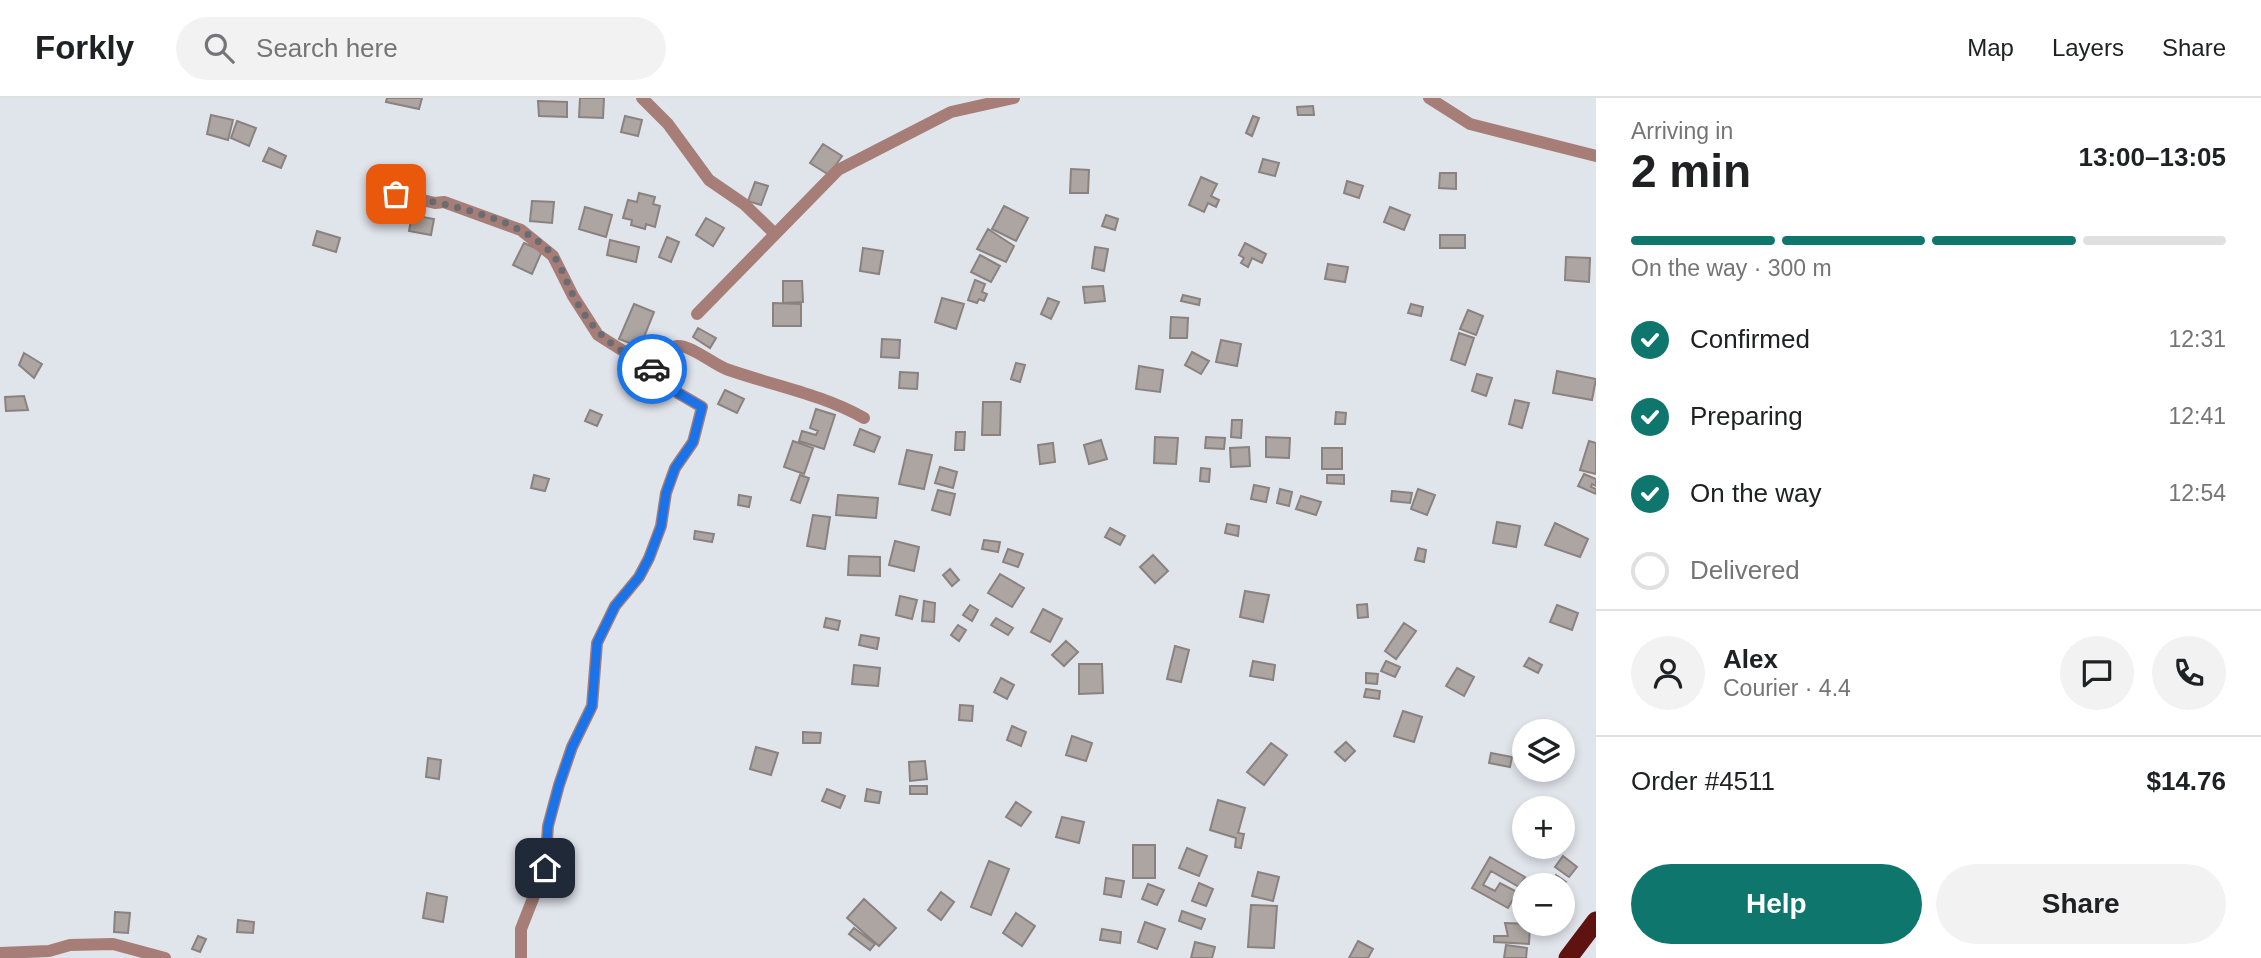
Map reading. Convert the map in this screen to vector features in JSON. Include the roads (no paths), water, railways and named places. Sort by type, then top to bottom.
[{"type":"highway","points":[[1569,958],[1596,921]]},
{"type":"street","points":[[642,98],[668,124],[709,180],[744,204],[772,231]]},
{"type":"street","points":[[697,314],[838,170],[951,112],[1014,98]]},
{"type":"street","points":[[1429,98],[1470,124],[1596,156]]},
{"type":"street","points":[[376,189],[435,203],[444,202],[521,230],[553,256],[573,296],[598,335],[655,371],[678,393],[702,407],[693,442],[675,468],[666,493],[661,526],[649,558],[639,577],[615,606],[597,643],[592,706],[572,747],[559,785],[548,826],[545,868],[521,929],[521,958]]},
{"type":"street","points":[[645,365],[668,349],[678,345],[687,346],[718,365],[844,407],[864,418]]},
{"type":"street","points":[[0,953],[49,951],[70,945],[113,944],[165,958]]}]
